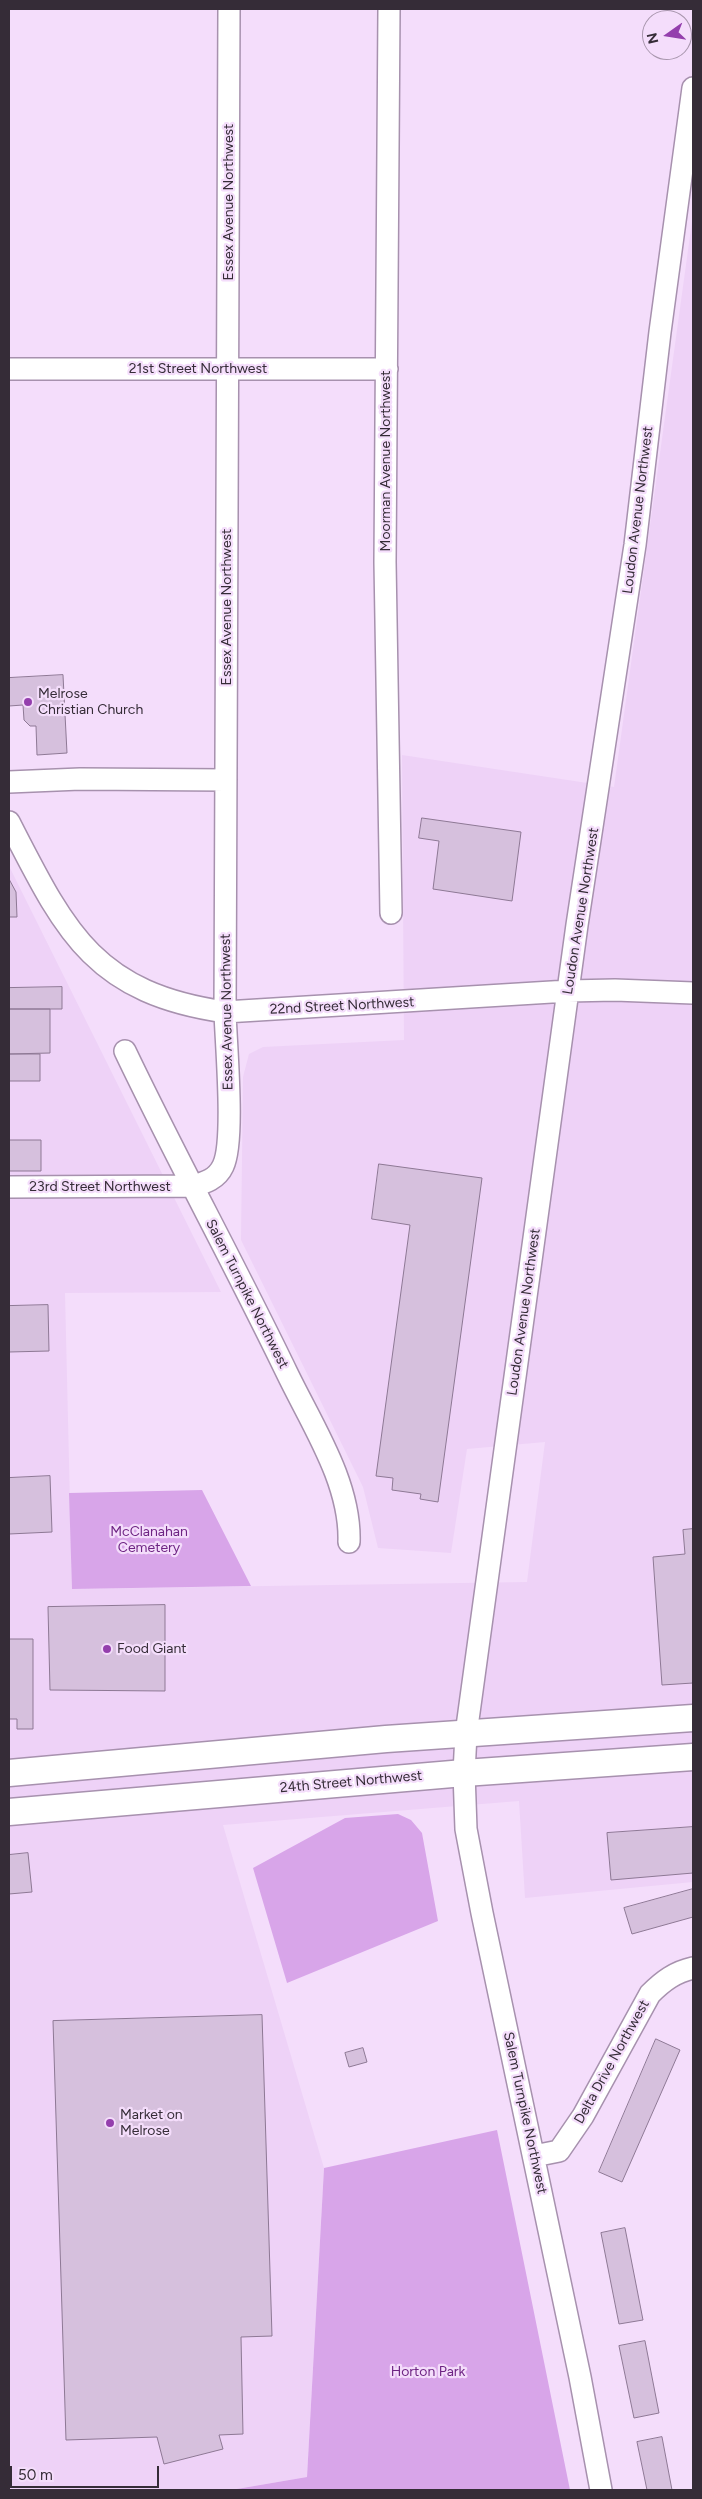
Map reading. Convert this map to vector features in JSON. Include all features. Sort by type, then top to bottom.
[{"type":"main road","points":[[9,1772],[466,1734],[693,1718]]},
{"type":"main road","name":"24th Street Northwest","points":[[9,1812],[464,1772],[693,1757]]},
{"type":"street","name":"Essex Avenue Northwest","points":[[192,1186],[214,1178],[222,1168],[227,1156],[228,1132],[225,1012],[229,9]]},
{"type":"street","name":"Moorman Avenue Northwest","points":[[389,9],[386,562],[391,913]]},
{"type":"street","name":"Loudon Avenue Northwest","points":[[466,1734],[568,991],[635,545],[660,332],[693,88]]},
{"type":"street","name":"21st Street Northwest","points":[[9,369],[387,369]]},
{"type":"street","points":[[9,782],[80,779],[226,780]]},
{"type":"street","name":"22nd Street Northwest","points":[[9,822],[41,884],[63,921],[82,946],[106,967],[130,984],[156,996],[189,1007],[225,1012],[568,991],[693,992]]},
{"type":"street","name":"Salem Turnpike Northwest","points":[[125,1051],[260,1317],[332,1466],[346,1504],[349,1542]]},
{"type":"street","name":"23rd Street Northwest","points":[[9,1187],[192,1186]]},
{"type":"street","name":"Salem Turnpike Northwest","points":[[466,1734],[464,1772],[466,1829],[580,2377],[601,2490]]},
{"type":"street","name":"Delta Drive Northwest","points":[[534,2156],[559,2151],[583,2116],[650,1994],[664,1980],[680,1971],[693,1968]]},
{"type":"shaded area","points":[[693,214],[693,1882],[525,1898],[519,1801],[223,1825],[324,2168],[307,2477],[231,2490],[9,2490],[9,866],[221,1292],[65,1293],[72,1589],[527,1582],[545,1442],[467,1449],[451,1553],[378,1548],[363,1487],[241,1240],[243,1077],[249,1054],[263,1047],[404,1040],[402,755],[614,787]]},
{"type":"green space","name":"McClanahan Cemetery","points":[[202,1490],[251,1586],[72,1589],[69,1493]]},
{"type":"green space","points":[[398,1814],[411,1820],[422,1833],[438,1921],[287,1983],[253,1868],[345,1818]]},
{"type":"green space","name":"Horton Park","points":[[497,2130],[570,2490],[231,2490],[307,2477],[324,2168]]},
{"type":"building","points":[[63,675],[67,753],[37,755],[36,726],[30,726],[24,720],[23,705],[9,706],[9,678]]},
{"type":"building","points":[[422,818],[521,832],[512,901],[433,889],[439,841],[419,838]]},
{"type":"building","points":[[9,879],[16,892],[17,917],[9,917]]},
{"type":"building","points":[[62,987],[62,1009],[9,1009],[9,988]]},
{"type":"building","points":[[9,1009],[50,1009],[50,1053],[9,1054]]},
{"type":"building","points":[[9,1054],[40,1054],[40,1081],[9,1081]]},
{"type":"building","points":[[9,1140],[41,1140],[41,1171],[9,1171]]},
{"type":"building","points":[[379,1164],[482,1178],[438,1502],[420,1499],[421,1494],[392,1490],[393,1478],[376,1476],[410,1225],[372,1219]]},
{"type":"building","points":[[48,1305],[49,1351],[9,1352],[9,1306]]},
{"type":"building","points":[[50,1476],[52,1532],[9,1534],[9,1478]]},
{"type":"building","points":[[693,1529],[693,1683],[662,1685],[653,1557],[685,1554],[683,1530]]},
{"type":"building","name":"Food Giant","points":[[165,1605],[165,1691],[50,1690],[48,1607]]},
{"type":"building","points":[[9,1639],[33,1639],[33,1729],[17,1729],[17,1719],[9,1719]]},
{"type":"building","points":[[693,1827],[693,1873],[611,1880],[607,1833]]},
{"type":"building","points":[[28,1853],[32,1892],[9,1894],[9,1855]]},
{"type":"building","points":[[693,1889],[693,1917],[632,1934],[624,1908]]},
{"type":"building","points":[[262,2015],[272,2336],[241,2337],[243,2434],[219,2435],[223,2449],[164,2464],[157,2437],[66,2440],[53,2021]]},
{"type":"building","points":[[656,2039],[680,2050],[622,2182],[599,2172]]},
{"type":"building","points":[[363,2048],[367,2062],[349,2067],[345,2053]]},
{"type":"building","points":[[625,2228],[643,2320],[619,2324],[601,2233]]},
{"type":"building","points":[[645,2341],[659,2413],[634,2418],[619,2346]]},
{"type":"building","points":[[662,2437],[672,2490],[647,2490],[637,2442]]},
{"type":"place","name":"Melrose Christian Church","points":[[28,702]]},
{"type":"place","name":"Food Giant","points":[[107,1649]]},
{"type":"place","name":"Market on Melrose","points":[[110,2123]]}]
